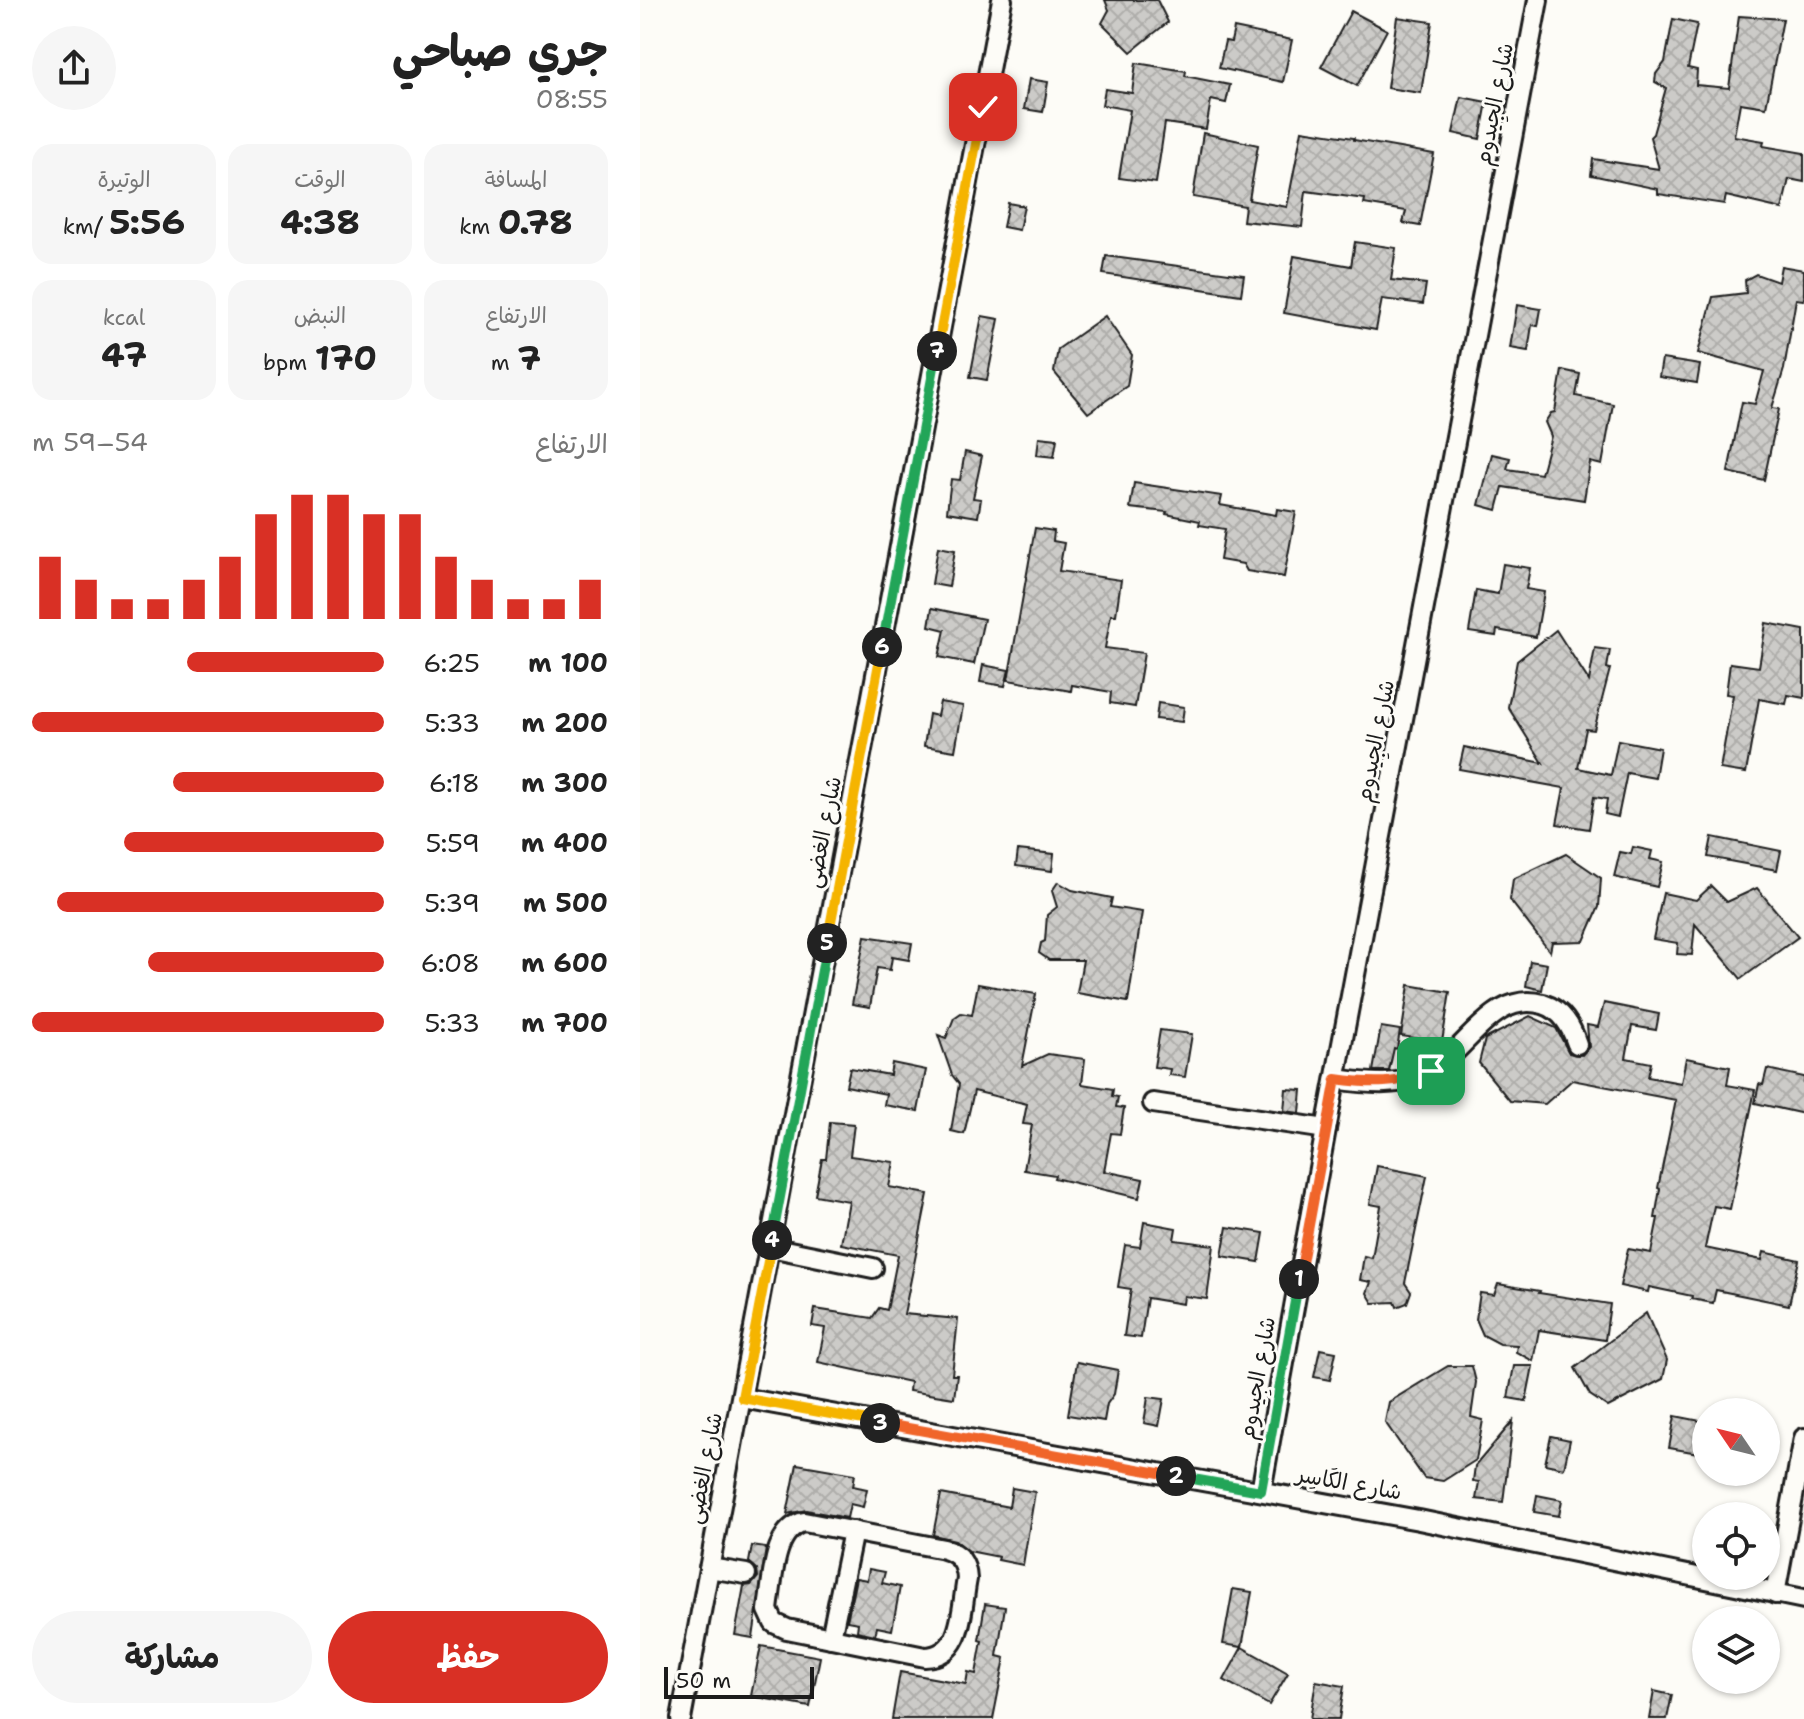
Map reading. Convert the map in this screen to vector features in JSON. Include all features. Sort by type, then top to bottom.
[{"type":"street","name":"شارع الغضى","points":[[681,1719],[1002,0]]},
{"type":"street","name":"شارع الجِيدوم","points":[[1261,1491],[1538,0]]},
{"type":"street","points":[[1336,1079],[1389,1084],[1421,1075],[1449,1058],[1498,1010],[1514,1003],[1531,1001],[1547,1005],[1562,1014],[1572,1028],[1577,1044]]},
{"type":"street","points":[[1153,1103],[1326,1129]]},
{"type":"street","points":[[770,1247],[873,1268]]},
{"type":"street","name":"شارع الكَاسِر","points":[[742,1398],[1419,1520],[1804,1599]]},
{"type":"street","points":[[1775,1594],[1804,1438]]},
{"type":"street","points":[[812,1523],[944,1549],[959,1556],[967,1579],[955,1642],[947,1651],[925,1657],[787,1629],[774,1623],[761,1577],[784,1535],[796,1524],[812,1523]]},
{"type":"street","points":[[831,1638],[853,1531]]},
{"type":"street","points":[[709,1568],[761,1577]]},
{"type":"building","points":[[1105,0],[1157,0],[1168,22],[1131,52],[1102,23],[1109,10]]},
{"type":"building","points":[[1351,11],[1387,30],[1357,86],[1321,67]]},
{"type":"building","points":[[1739,16],[1783,19],[1766,107],[1740,103],[1734,136],[1764,141],[1763,146],[1804,153],[1804,182],[1789,179],[1782,209],[1726,196],[1724,204],[1658,194],[1658,189],[1591,175],[1593,159],[1659,169],[1650,137],[1666,88],[1655,82],[1656,74],[1665,62],[1673,19],[1697,24],[1688,68],[1697,70],[1696,85],[1729,88]]},
{"type":"building","points":[[1397,17],[1432,22],[1421,93],[1387,88]]},
{"type":"building","points":[[1234,28],[1292,40],[1283,82],[1219,68],[1225,41],[1231,42]]},
{"type":"building","points":[[1136,63],[1186,71],[1185,76],[1230,85],[1226,103],[1211,100],[1206,129],[1165,123],[1156,183],[1119,178],[1130,110],[1102,105],[1105,89],[1132,93]]},
{"type":"building","points":[[1029,79],[1048,82],[1043,112],[1024,109]]},
{"type":"building","points":[[1461,97],[1487,102],[1480,139],[1453,133]]},
{"type":"building","points":[[1302,130],[1434,154],[1420,226],[1403,223],[1406,211],[1364,204],[1365,199],[1306,191],[1302,227],[1243,221],[1245,206],[1193,197],[1203,133],[1258,145],[1249,200],[1287,207]]},
{"type":"building","points":[[1008,203],[1024,206],[1019,230],[1003,227]]},
{"type":"building","points":[[1355,242],[1396,248],[1391,280],[1426,284],[1423,304],[1382,299],[1376,330],[1284,313],[1294,256],[1351,266]]},
{"type":"building","points":[[1106,256],[1244,275],[1241,295],[1103,274]]},
{"type":"building","points":[[1781,266],[1804,270],[1804,300],[1796,299],[1784,369],[1772,408],[1779,409],[1764,480],[1728,472],[1742,402],[1755,404],[1764,371],[1698,353],[1713,297],[1746,293],[1745,280],[1756,274],[1778,282]]},
{"type":"building","points":[[1517,305],[1541,309],[1538,326],[1532,325],[1528,351],[1510,348]]},
{"type":"building","points":[[982,316],[999,319],[987,380],[970,377]]},
{"type":"building","points":[[1105,316],[1132,355],[1127,386],[1088,413],[1054,372],[1058,349]]},
{"type":"building","points":[[1662,359],[1700,365],[1697,383],[1659,377]]},
{"type":"building","points":[[1562,370],[1580,374],[1576,396],[1613,404],[1602,465],[1590,462],[1584,500],[1503,487],[1497,510],[1479,505],[1492,454],[1510,458],[1507,469],[1541,474],[1551,436],[1545,422],[1555,412]]},
{"type":"building","points":[[1039,437],[1057,439],[1054,457],[1037,455]]},
{"type":"building","points":[[965,452],[982,456],[973,498],[981,499],[978,517],[947,512],[951,479],[960,480]]},
{"type":"building","points":[[1134,483],[1222,496],[1220,505],[1276,515],[1277,509],[1296,512],[1284,577],[1247,571],[1243,564],[1220,560],[1225,529],[1199,525],[1200,521],[1167,512],[1130,508]]},
{"type":"building","points":[[1035,528],[1054,531],[1053,541],[1064,543],[1059,571],[1121,580],[1116,615],[1111,615],[1105,648],[1144,653],[1135,707],[1110,703],[1111,692],[1072,685],[1071,691],[1008,680]]},
{"type":"building","points":[[938,547],[955,550],[949,587],[932,584]]},
{"type":"building","points":[[1503,564],[1530,568],[1526,589],[1544,592],[1536,637],[1497,630],[1496,636],[1469,632],[1476,590],[1498,594]]},
{"type":"building","points":[[932,608],[984,619],[974,664],[939,657],[945,630],[929,626]]},
{"type":"building","points":[[1766,623],[1804,630],[1804,698],[1788,695],[1786,704],[1759,699],[1746,773],[1720,769],[1733,695],[1726,694],[1730,663],[1759,667]]},
{"type":"building","points":[[1556,630],[1589,681],[1595,648],[1610,650],[1607,668],[1610,669],[1594,730],[1586,729],[1578,768],[1611,775],[1618,740],[1660,748],[1655,778],[1627,773],[1618,817],[1605,814],[1607,799],[1594,797],[1589,829],[1557,824],[1564,788],[1459,769],[1464,747],[1543,763],[1508,707],[1517,661]]},
{"type":"building","points":[[983,665],[1009,670],[1005,686],[980,682]]},
{"type":"building","points":[[940,702],[963,706],[955,751],[924,746],[929,714],[937,716]]},
{"type":"building","points":[[1158,703],[1184,707],[1182,722],[1156,719]]},
{"type":"building","points":[[1712,837],[1781,851],[1777,870],[1708,857]]},
{"type":"building","points":[[1633,847],[1652,851],[1650,859],[1663,862],[1657,887],[1614,877],[1620,852],[1631,854]]},
{"type":"building","points":[[1018,850],[1054,854],[1052,871],[1016,866]]},
{"type":"building","points":[[1566,854],[1601,878],[1599,907],[1584,941],[1552,942],[1550,952],[1510,900],[1513,879]]},
{"type":"building","points":[[1058,882],[1072,890],[1112,898],[1110,907],[1142,912],[1128,1002],[1077,993],[1083,960],[1049,960],[1039,953],[1041,943],[1045,941],[1047,915],[1057,907],[1052,891]]},
{"type":"building","points":[[1711,886],[1727,902],[1757,888],[1798,937],[1741,979],[1695,924],[1692,955],[1677,954],[1678,943],[1653,939],[1663,893],[1696,900]]},
{"type":"building","points":[[865,936],[912,943],[909,960],[892,957],[890,970],[877,968],[870,1007],[852,1004]]},
{"type":"building","points":[[1530,961],[1547,964],[1542,990],[1526,986]]},
{"type":"building","points":[[978,984],[1036,994],[1022,1066],[1048,1054],[1085,1059],[1082,1084],[1113,1089],[1112,1096],[1118,1097],[1116,1107],[1124,1108],[1120,1134],[1111,1133],[1104,1171],[1143,1179],[1139,1198],[1054,1178],[1055,1175],[1024,1170],[1032,1125],[1023,1124],[1027,1104],[974,1091],[964,1134],[951,1131],[959,1084],[952,1075],[938,1035],[946,1038],[954,1018],[961,1013],[972,1015]]},
{"type":"building","points":[[1409,985],[1450,992],[1442,1042],[1401,1036]]},
{"type":"building","points":[[1604,1003],[1659,1014],[1656,1030],[1632,1026],[1626,1058],[1651,1063],[1648,1077],[1681,1083],[1686,1058],[1730,1067],[1727,1085],[1755,1090],[1730,1209],[1714,1206],[1705,1248],[1762,1260],[1764,1252],[1799,1260],[1789,1305],[1716,1290],[1713,1303],[1649,1287],[1648,1292],[1620,1286],[1628,1249],[1651,1253],[1658,1218],[1655,1218],[1658,1188],[1676,1100],[1572,1080],[1545,1104],[1510,1101],[1479,1063],[1485,1039],[1530,1016],[1556,1028],[1569,1053],[1582,1055],[1589,1047],[1587,1025],[1598,1027]]},
{"type":"building","points":[[1381,1027],[1400,1030],[1397,1049],[1394,1048],[1389,1071],[1373,1071]]},
{"type":"building","points":[[1160,1030],[1192,1034],[1185,1077],[1169,1075],[1170,1069],[1154,1067]]},
{"type":"building","points":[[892,1063],[926,1070],[918,1111],[884,1105],[886,1094],[846,1086],[850,1068],[890,1075]]},
{"type":"building","points":[[1767,1069],[1804,1077],[1804,1114],[1755,1103],[1759,1084],[1763,1085]]},
{"type":"building","points":[[1286,1089],[1302,1090],[1300,1113],[1284,1111]]},
{"type":"building","points":[[830,1122],[854,1124],[850,1156],[894,1162],[889,1187],[928,1194],[904,1314],[958,1319],[952,1375],[957,1375],[954,1398],[909,1391],[910,1382],[818,1362],[825,1328],[812,1326],[815,1309],[872,1318],[879,1308],[887,1310],[898,1255],[841,1244],[849,1201],[815,1195],[822,1159],[826,1159]]},
{"type":"building","points":[[1377,1166],[1427,1176],[1405,1283],[1411,1292],[1407,1303],[1397,1307],[1395,1302],[1373,1303],[1367,1293],[1371,1282],[1360,1280],[1364,1256],[1372,1258],[1381,1206],[1370,1204]]},
{"type":"building","points":[[1144,1222],[1176,1228],[1174,1240],[1214,1245],[1207,1299],[1184,1296],[1183,1304],[1147,1298],[1141,1338],[1124,1336],[1131,1289],[1118,1287],[1125,1245],[1140,1247]]},
{"type":"building","points":[[1227,1227],[1264,1233],[1259,1262],[1222,1256]]},
{"type":"building","points":[[1498,1284],[1610,1304],[1605,1340],[1539,1330],[1533,1361],[1516,1352],[1517,1345],[1500,1344],[1483,1335],[1476,1319],[1480,1293],[1494,1295]]},
{"type":"building","points":[[1646,1313],[1667,1360],[1663,1379],[1608,1407],[1590,1395],[1575,1368]]},
{"type":"building","points":[[1320,1349],[1336,1352],[1330,1380],[1314,1377]]},
{"type":"building","points":[[1077,1362],[1118,1370],[1114,1394],[1107,1404],[1104,1421],[1068,1415]]},
{"type":"building","points":[[1448,1366],[1472,1366],[1476,1382],[1471,1417],[1483,1420],[1476,1460],[1443,1481],[1424,1478],[1385,1422],[1389,1402]]},
{"type":"building","points":[[1514,1366],[1533,1366],[1526,1401],[1508,1398]]},
{"type":"building","points":[[1148,1397],[1164,1399],[1159,1426],[1144,1423]]},
{"type":"building","points":[[1675,1416],[1692,1419],[1692,1452],[1669,1448]]},
{"type":"building","points":[[1513,1421],[1503,1502],[1476,1499],[1479,1482],[1473,1481],[1475,1466]]},
{"type":"building","points":[[1551,1436],[1570,1440],[1564,1468],[1545,1464]]},
{"type":"building","points":[[797,1464],[855,1474],[853,1486],[867,1489],[863,1507],[850,1504],[847,1518],[806,1510],[787,1514]]},
{"type":"building","points":[[1012,1488],[1035,1492],[1023,1565],[969,1551],[955,1540],[933,1535],[941,1494],[1009,1507]]},
{"type":"building","points":[[1537,1495],[1562,1500],[1559,1516],[1534,1512]]},
{"type":"building","points":[[752,1546],[766,1548],[753,1638],[735,1635],[744,1586],[751,1585],[758,1577],[757,1569],[749,1562]]},
{"type":"building","points":[[869,1569],[885,1572],[882,1583],[900,1587],[892,1630],[877,1627],[875,1635],[857,1631],[858,1623],[847,1621],[856,1578],[867,1580]]},
{"type":"building","points":[[1233,1589],[1252,1592],[1242,1647],[1223,1644]]},
{"type":"building","points":[[985,1604],[1005,1607],[997,1656],[1005,1658],[993,1719],[892,1719],[900,1672],[966,1684],[968,1672],[976,1674]]},
{"type":"building","points":[[761,1646],[820,1657],[810,1707],[751,1696]]},
{"type":"building","points":[[1242,1647],[1288,1673],[1269,1705],[1224,1680]]},
{"type":"building","points":[[1316,1681],[1344,1686],[1339,1719],[1310,1719]]},
{"type":"building","points":[[1654,1691],[1672,1695],[1667,1719],[1649,1719]]},
{"type":"route","points":[[983,107],[742,1398],[1261,1491],[1336,1079],[1389,1084],[1431,1071]]}]
